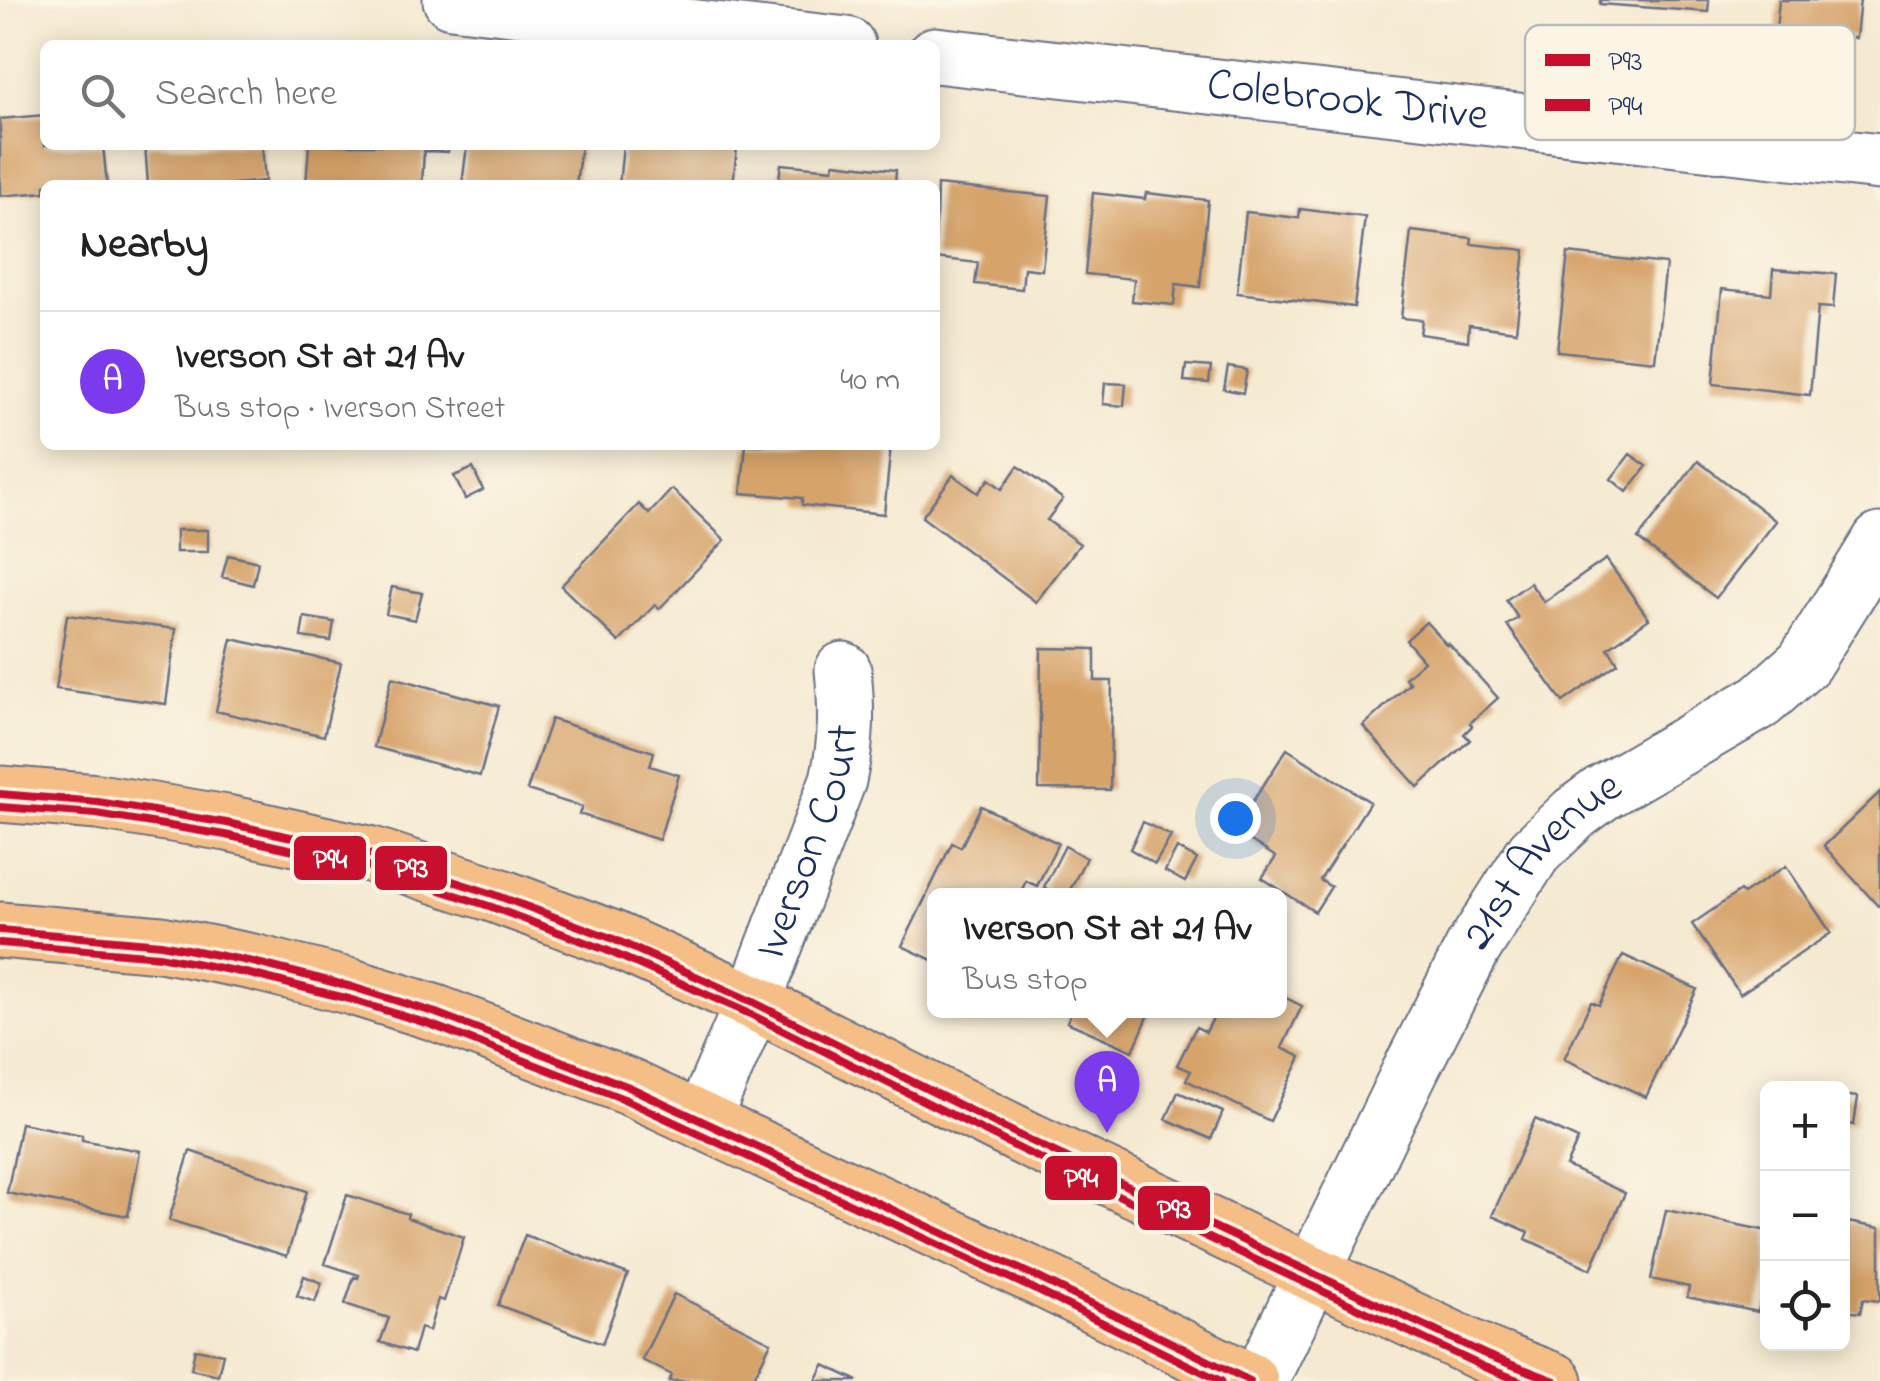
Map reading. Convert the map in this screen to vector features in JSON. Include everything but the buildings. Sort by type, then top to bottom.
[{"type":"main road","points":[[0,794],[135,808],[368,854],[610,938],[753,1002],[1029,1140],[1489,1356],[1555,1381]]},
{"type":"main road","points":[[0,930],[161,944],[352,987],[436,1014],[629,1087],[1250,1381]]},
{"type":"street","points":[[451,0],[803,40]]},
{"type":"street","name":"Colebrook Drive","points":[[940,56],[1525,122]]},
{"type":"street","name":"Colebrook Drive","points":[[1686,140],[1880,162]]},
{"type":"street","name":"21st Avenue","points":[[1260,1381],[1412,1067],[1474,948],[1534,852],[1602,793],[1761,701],[1804,663],[1880,542]]},
{"type":"street","name":"Iverson Court","points":[[702,1121],[753,1002],[838,780],[845,748],[844,670]]},
{"type":"transit line","name":"P93","points":[[0,794],[98,802],[227,823],[369,854],[611,938],[753,1002],[1029,1140],[1489,1356],[1555,1381]]},
{"type":"transit line","name":"P94","points":[[0,807],[96,814],[225,835],[366,866],[606,950],[748,1013],[1024,1151],[1520,1381]]},
{"type":"transit line","name":"P93","points":[[0,930],[161,944],[253,962],[436,1013],[629,1087],[1250,1381]]},
{"type":"transit line","name":"P94","points":[[0,943],[159,956],[349,999],[432,1025],[624,1099],[1036,1290],[1221,1381]]},
{"type":"place","name":"Iverson St at 21 Av","points":[[1107,1133]]}]
